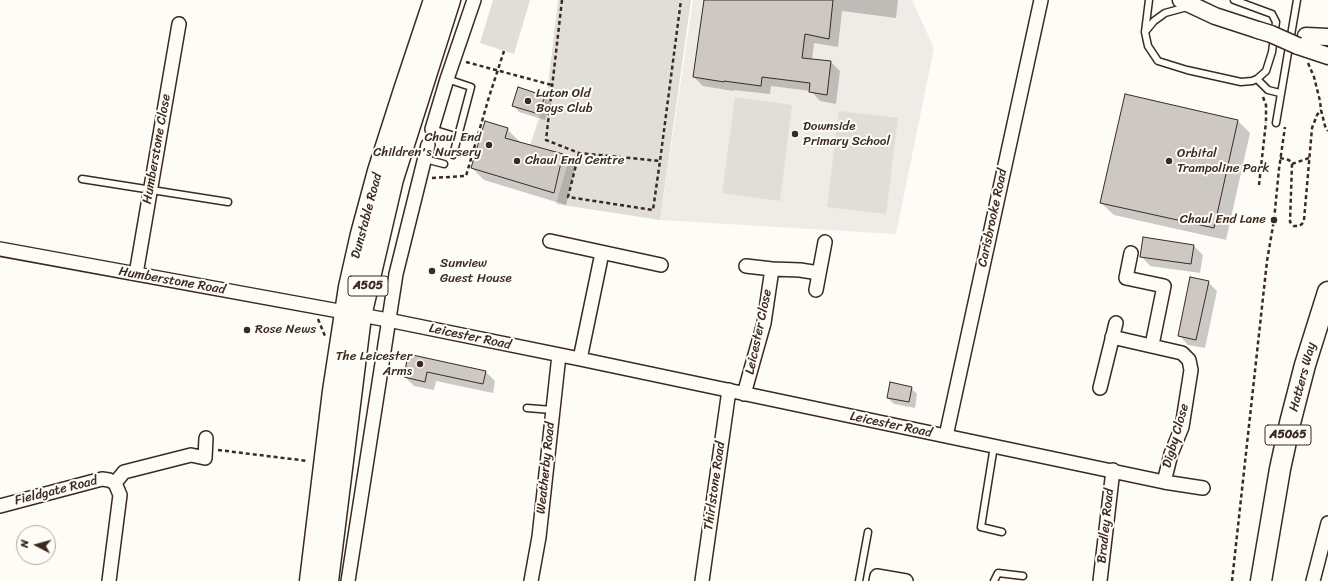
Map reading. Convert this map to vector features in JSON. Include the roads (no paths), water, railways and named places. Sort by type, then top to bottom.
[{"type":"main road","name":"Dunstable Road","points":[[328,581],[361,234],[374,185],[434,0]]},
{"type":"main road","name":"Dunstable Road","points":[[310,581],[333,391],[353,314],[393,179],[450,0]]},
{"type":"main road","name":"Hatters Way","points":[[1261,581],[1280,468],[1290,423],[1305,365],[1328,292]]},
{"type":"street","points":[[432,129],[447,79],[474,0]]},
{"type":"street","name":"Carisbrooke Road","points":[[946,436],[1041,0]]},
{"type":"street","points":[[1187,3],[1215,16],[1265,32],[1328,56]]},
{"type":"street","name":"Humberstone Close","points":[[136,274],[179,24]]},
{"type":"street","points":[[1305,48],[1328,37]]},
{"type":"street","points":[[348,581],[396,274],[428,145]]},
{"type":"street","points":[[550,242],[661,265]]},
{"type":"street","points":[[816,290],[826,242]]},
{"type":"street","name":"Humberstone Road","points":[[0,249],[353,314]]},
{"type":"street","points":[[580,359],[602,253]]},
{"type":"street","points":[[1131,254],[1126,278],[1164,286],[1152,345]]},
{"type":"street","points":[[746,266],[819,273]]},
{"type":"street","name":"Leicester Close","points":[[744,394],[764,323],[772,269]]},
{"type":"street","name":"Leicester Road","points":[[353,314],[580,359],[1113,470],[1164,482],[1203,488]]},
{"type":"street","points":[[1100,388],[1116,323]]},
{"type":"street","name":"Digby Close","points":[[1112,337],[1182,353],[1189,360],[1191,370],[1182,427],[1171,454],[1164,482]]},
{"type":"street","name":"Weatherby Road","points":[[531,581],[539,537],[559,355]]},
{"type":"street","name":"Thirlstone Road","points":[[702,581],[729,390]]},
{"type":"street","name":"Fieldgate Road","points":[[0,506],[102,479],[115,483],[124,472],[191,455],[205,458],[206,443]]},
{"type":"street","name":"Bradley Road","points":[[1100,581],[1113,470]]},
{"type":"street","points":[[109,581],[120,495],[115,483]]},
{"type":"street","points":[[1313,581],[1328,523]]},
{"type":"street","points":[[876,581],[877,576],[906,581]]},
{"type":"lane","points":[[1149,0],[1145,32],[1148,46],[1158,61],[1187,70],[1241,82],[1252,81],[1257,79],[1266,71],[1272,52],[1276,22],[1272,14],[1237,0]]},
{"type":"lane","points":[[1276,123],[1297,0]]},
{"type":"lane","points":[[1145,32],[1154,21],[1165,13],[1187,3]]},
{"type":"lane","points":[[447,79],[471,87],[453,155]]},
{"type":"lane","points":[[1257,79],[1268,90],[1280,94]]},
{"type":"lane","points":[[432,129],[458,137]]},
{"type":"lane","points":[[425,159],[444,164]]},
{"type":"lane","points":[[82,179],[228,202]]},
{"type":"lane","points":[[527,408],[552,410]]},
{"type":"lane","points":[[994,446],[981,527],[1002,532]]},
{"type":"lane","points":[[859,581],[868,532]]},
{"type":"lane","points":[[994,581],[998,573],[1023,576]]},
{"type":"place","name":"Luton Old Boys Club","points":[[528,101]]},
{"type":"place","name":"Downside Primary School","points":[[795,134]]},
{"type":"place","name":"Chaul End Children's Nursery","points":[[489,145]]},
{"type":"place","name":"Chaul End Centre","points":[[517,161]]},
{"type":"place","name":"Orbital Trampoline Park","points":[[1169,161]]},
{"type":"place","name":"Chaul End Lane","points":[[1274,220]]},
{"type":"place","name":"Sunview Guest House","points":[[432,271]]},
{"type":"place","name":"Rose News","points":[[247,330]]},
{"type":"place","name":"The Leicester Arms","points":[[420,364]]}]
